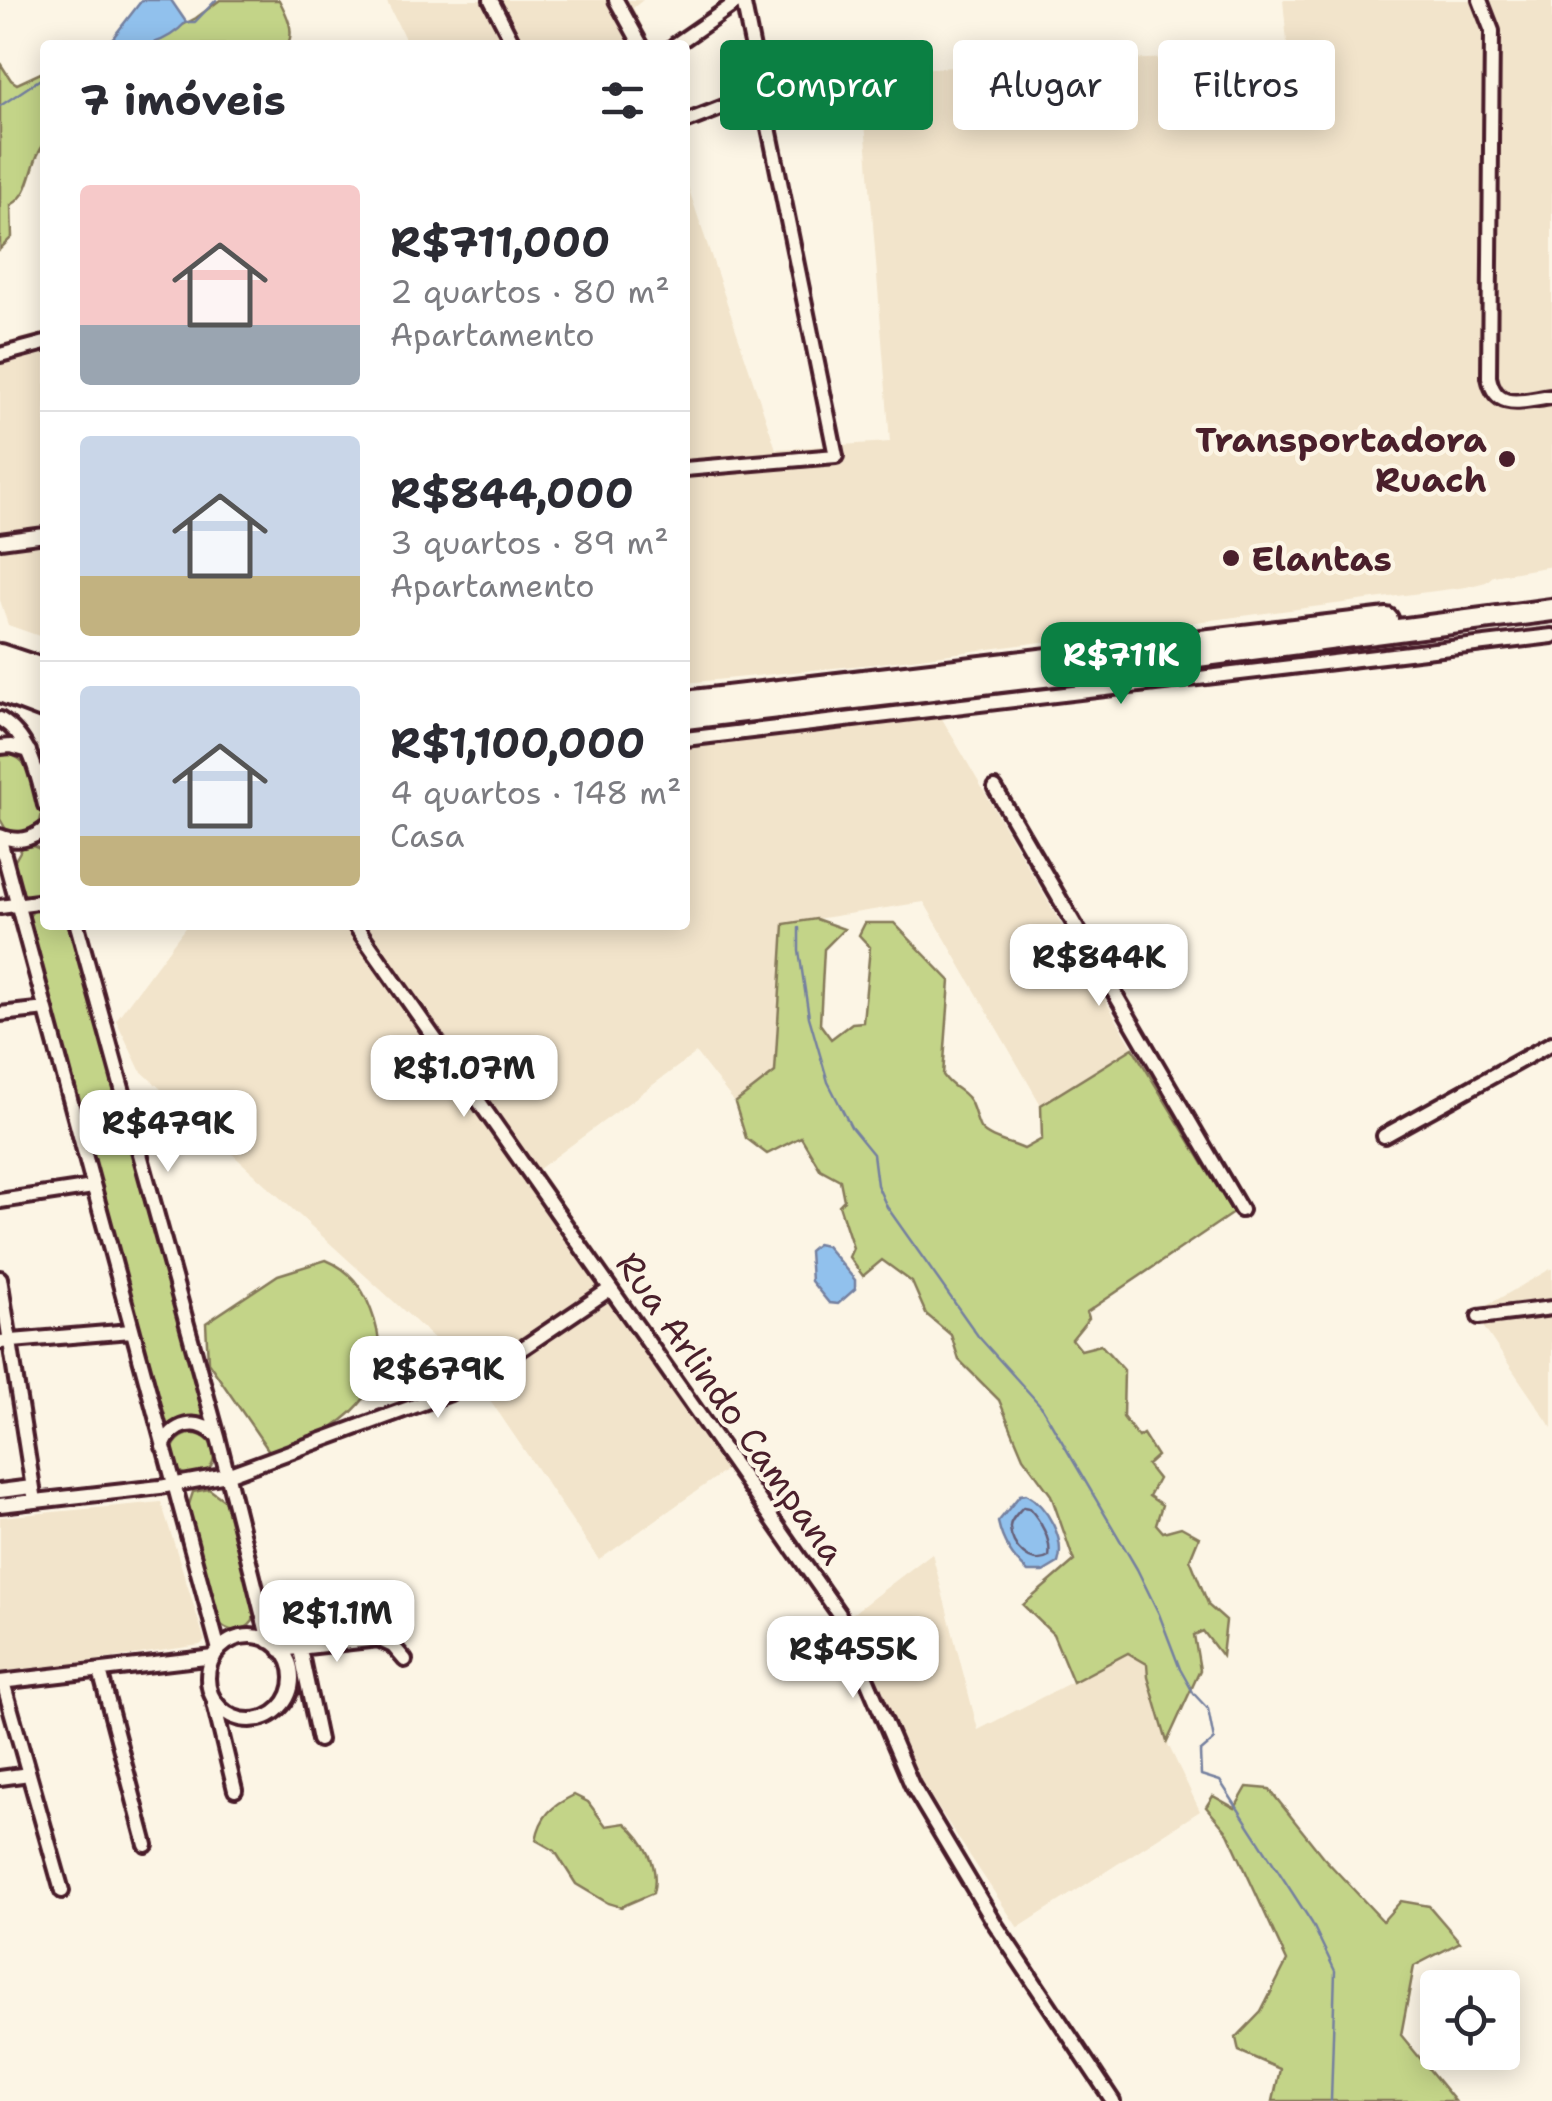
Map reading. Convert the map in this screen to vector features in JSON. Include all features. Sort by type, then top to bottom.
[{"type":"highway","points":[[690,701],[1497,606],[1552,596]]},
{"type":"highway","points":[[690,717],[1552,610]]},
{"type":"highway","points":[[0,655],[40,668]]},
{"type":"highway","points":[[0,672],[40,685]]},
{"type":"highway","points":[[0,690],[40,706]]},
{"type":"street","points":[[491,0],[511,40]]},
{"type":"street","points":[[616,0],[638,40]]},
{"type":"street","points":[[683,40],[741,0],[750,40]]},
{"type":"street","points":[[1480,0],[1492,31],[1489,377],[1498,398],[1512,402],[1552,397]]},
{"type":"street","points":[[690,120],[720,108]]},
{"type":"street","points":[[690,469],[836,456],[770,130]]},
{"type":"street","points":[[0,355],[40,344]]},
{"type":"street","points":[[0,541],[40,537]]},
{"type":"street","points":[[690,738],[1552,636]]},
{"type":"street","points":[[0,719],[12,726],[40,777]]},
{"type":"street","points":[[0,747],[29,751]]},
{"type":"street","points":[[995,788],[1241,1210]]},
{"type":"street","points":[[40,831],[26,840],[0,838],[163,1448],[166,1486],[216,1653],[208,1674],[235,1790]]},
{"type":"street","points":[[0,906],[40,902]]},
{"type":"street","points":[[78,930],[275,1646],[292,1675],[290,1689],[276,1712],[263,1718],[236,1718],[212,1696]]},
{"type":"street","name":"Rua Arlindo Campana","points":[[359,930],[839,1614],[912,1786],[995,1924],[1113,2101]]},
{"type":"street","points":[[0,1014],[46,1009]]},
{"type":"street","points":[[1384,1136],[1552,1043]]},
{"type":"street","points":[[0,1201],[93,1187]]},
{"type":"street","points":[[0,1278],[5,1341],[33,1494]]},
{"type":"street","points":[[0,1490],[33,1494],[166,1486],[227,1475],[450,1393],[610,1289]]},
{"type":"street","points":[[1479,1318],[1552,1308]]},
{"type":"street","points":[[5,1341],[131,1330]]},
{"type":"street","points":[[163,1448],[174,1430],[192,1424],[218,1437]]},
{"type":"street","points":[[0,1505],[33,1494]]},
{"type":"street","points":[[62,1891],[2,1682],[216,1653],[242,1637],[300,1649],[378,1639],[392,1646],[405,1660]]},
{"type":"street","points":[[300,1649],[319,1740]]},
{"type":"street","points":[[100,1671],[146,1844]]},
{"type":"street","points":[[0,1778],[29,1774]]},
{"type":"shaded area","points":[[386,0],[643,0],[633,8],[649,40],[406,40]]},
{"type":"shaded area","points":[[1283,0],[1552,0],[1552,566],[1493,576],[1466,587],[873,664],[690,682],[690,193],[776,449],[890,442],[866,130],[933,130],[933,68],[953,67],[953,130],[1138,130],[1138,59],[1158,58],[1158,130],[1335,130],[1335,40],[1287,40]]},
{"type":"shaded area","points":[[40,333],[40,636],[8,625],[0,600],[0,344]]},
{"type":"shaded area","points":[[941,717],[1133,1048],[1041,1105],[924,902],[784,924],[775,1072],[735,1103],[696,1053],[539,1169],[742,1459],[599,1560],[471,1372],[140,1070],[116,1020],[183,930],[690,930],[690,746]]},
{"type":"shaded area","points":[[1552,1268],[1552,1428],[1474,1313]]},
{"type":"shaded area","points":[[161,1502],[205,1641],[200,1645],[0,1675],[0,1517]]},
{"type":"shaded area","points":[[932,1553],[978,1730],[1128,1653],[1148,1664],[1148,1677],[1167,1742],[1200,1811],[1018,1928],[913,1770],[852,1614]]},
{"type":"green space","points":[[220,0],[279,0],[287,17],[290,40],[154,40]]},
{"type":"green space","points":[[0,63],[17,84],[40,73],[40,150],[24,193],[11,205],[12,237],[0,249]]},
{"type":"green space","points":[[9,754],[19,759],[39,790],[40,819],[31,834],[8,833],[0,819],[0,756]]},
{"type":"green space","points":[[22,848],[40,849],[40,898],[23,899],[13,864]]},
{"type":"green space","points":[[40,910],[40,930],[70,930],[205,1419],[179,1420],[164,1430],[27,919],[33,911]]},
{"type":"green space","points":[[816,919],[844,929],[824,949],[820,1024],[831,1039],[852,1023],[863,1022],[870,947],[859,935],[865,923],[894,923],[950,981],[943,1075],[969,1100],[984,1132],[1024,1149],[1042,1139],[1041,1105],[1133,1048],[1233,1213],[1087,1312],[1089,1318],[1072,1339],[1081,1350],[1101,1345],[1124,1370],[1123,1417],[1138,1437],[1143,1434],[1157,1456],[1147,1465],[1158,1479],[1149,1496],[1162,1505],[1156,1524],[1163,1532],[1181,1527],[1199,1537],[1190,1559],[1209,1606],[1226,1621],[1222,1656],[1203,1631],[1194,1635],[1200,1670],[1167,1742],[1147,1664],[1128,1653],[1073,1682],[1053,1634],[1023,1605],[1074,1561],[1051,1495],[1023,1457],[999,1400],[959,1360],[951,1335],[926,1314],[912,1282],[882,1260],[863,1276],[849,1257],[853,1248],[839,1205],[844,1200],[840,1180],[820,1169],[801,1137],[767,1154],[746,1138],[735,1103],[775,1072],[784,924]]},
{"type":"green space","points":[[326,1260],[348,1274],[364,1293],[378,1338],[378,1364],[359,1405],[341,1421],[320,1434],[269,1451],[208,1362],[206,1323],[278,1275]]},
{"type":"green space","points":[[193,1434],[208,1440],[214,1455],[208,1470],[193,1476],[178,1470],[172,1455],[178,1440]]},
{"type":"green space","points":[[209,1489],[224,1500],[254,1611],[253,1621],[241,1630],[227,1629],[219,1622],[188,1507],[193,1492]]},
{"type":"green space","points":[[1247,1787],[1269,1789],[1323,1857],[1383,1921],[1401,1901],[1429,1906],[1460,1942],[1414,1966],[1401,2035],[1420,2058],[1420,2070],[1430,2070],[1455,2101],[1273,2101],[1280,2069],[1239,2051],[1236,2038],[1261,2012],[1287,1961],[1228,1833],[1206,1807],[1213,1796],[1235,1808]]},
{"type":"green space","points":[[574,1795],[588,1802],[606,1826],[625,1823],[639,1837],[652,1863],[653,1893],[621,1907],[608,1903],[576,1884],[555,1851],[536,1840],[549,1812]]},
{"type":"water","points":[[142,0],[171,0],[186,22],[159,40],[112,39]]},
{"type":"water","points":[[817,1244],[826,1246],[855,1280],[855,1289],[838,1304],[829,1303],[811,1281],[809,1251]]},
{"type":"water","points":[[1026,1494],[1047,1515],[1057,1534],[1058,1563],[1043,1572],[1028,1572],[1018,1561],[1005,1543],[998,1522],[1020,1495]]},
{"type":"waterway","points":[[186,22],[195,22],[216,0]]},
{"type":"waterway","points":[[109,40],[114,38]]},
{"type":"waterway","points":[[0,106],[40,79]]},
{"type":"waterway","points":[[799,928],[809,1017],[828,1082],[851,1127],[873,1154],[877,1185],[887,1207],[978,1336],[1041,1406],[1137,1569],[1180,1669],[1208,1709],[1214,1740],[1200,1752],[1201,1775],[1220,1781],[1312,1923],[1335,1971],[1331,2101]]},
{"type":"place","name":"Transportadora Ruach","points":[[1507,459]]},
{"type":"place","name":"Elantas","points":[[1231,558]]}]
